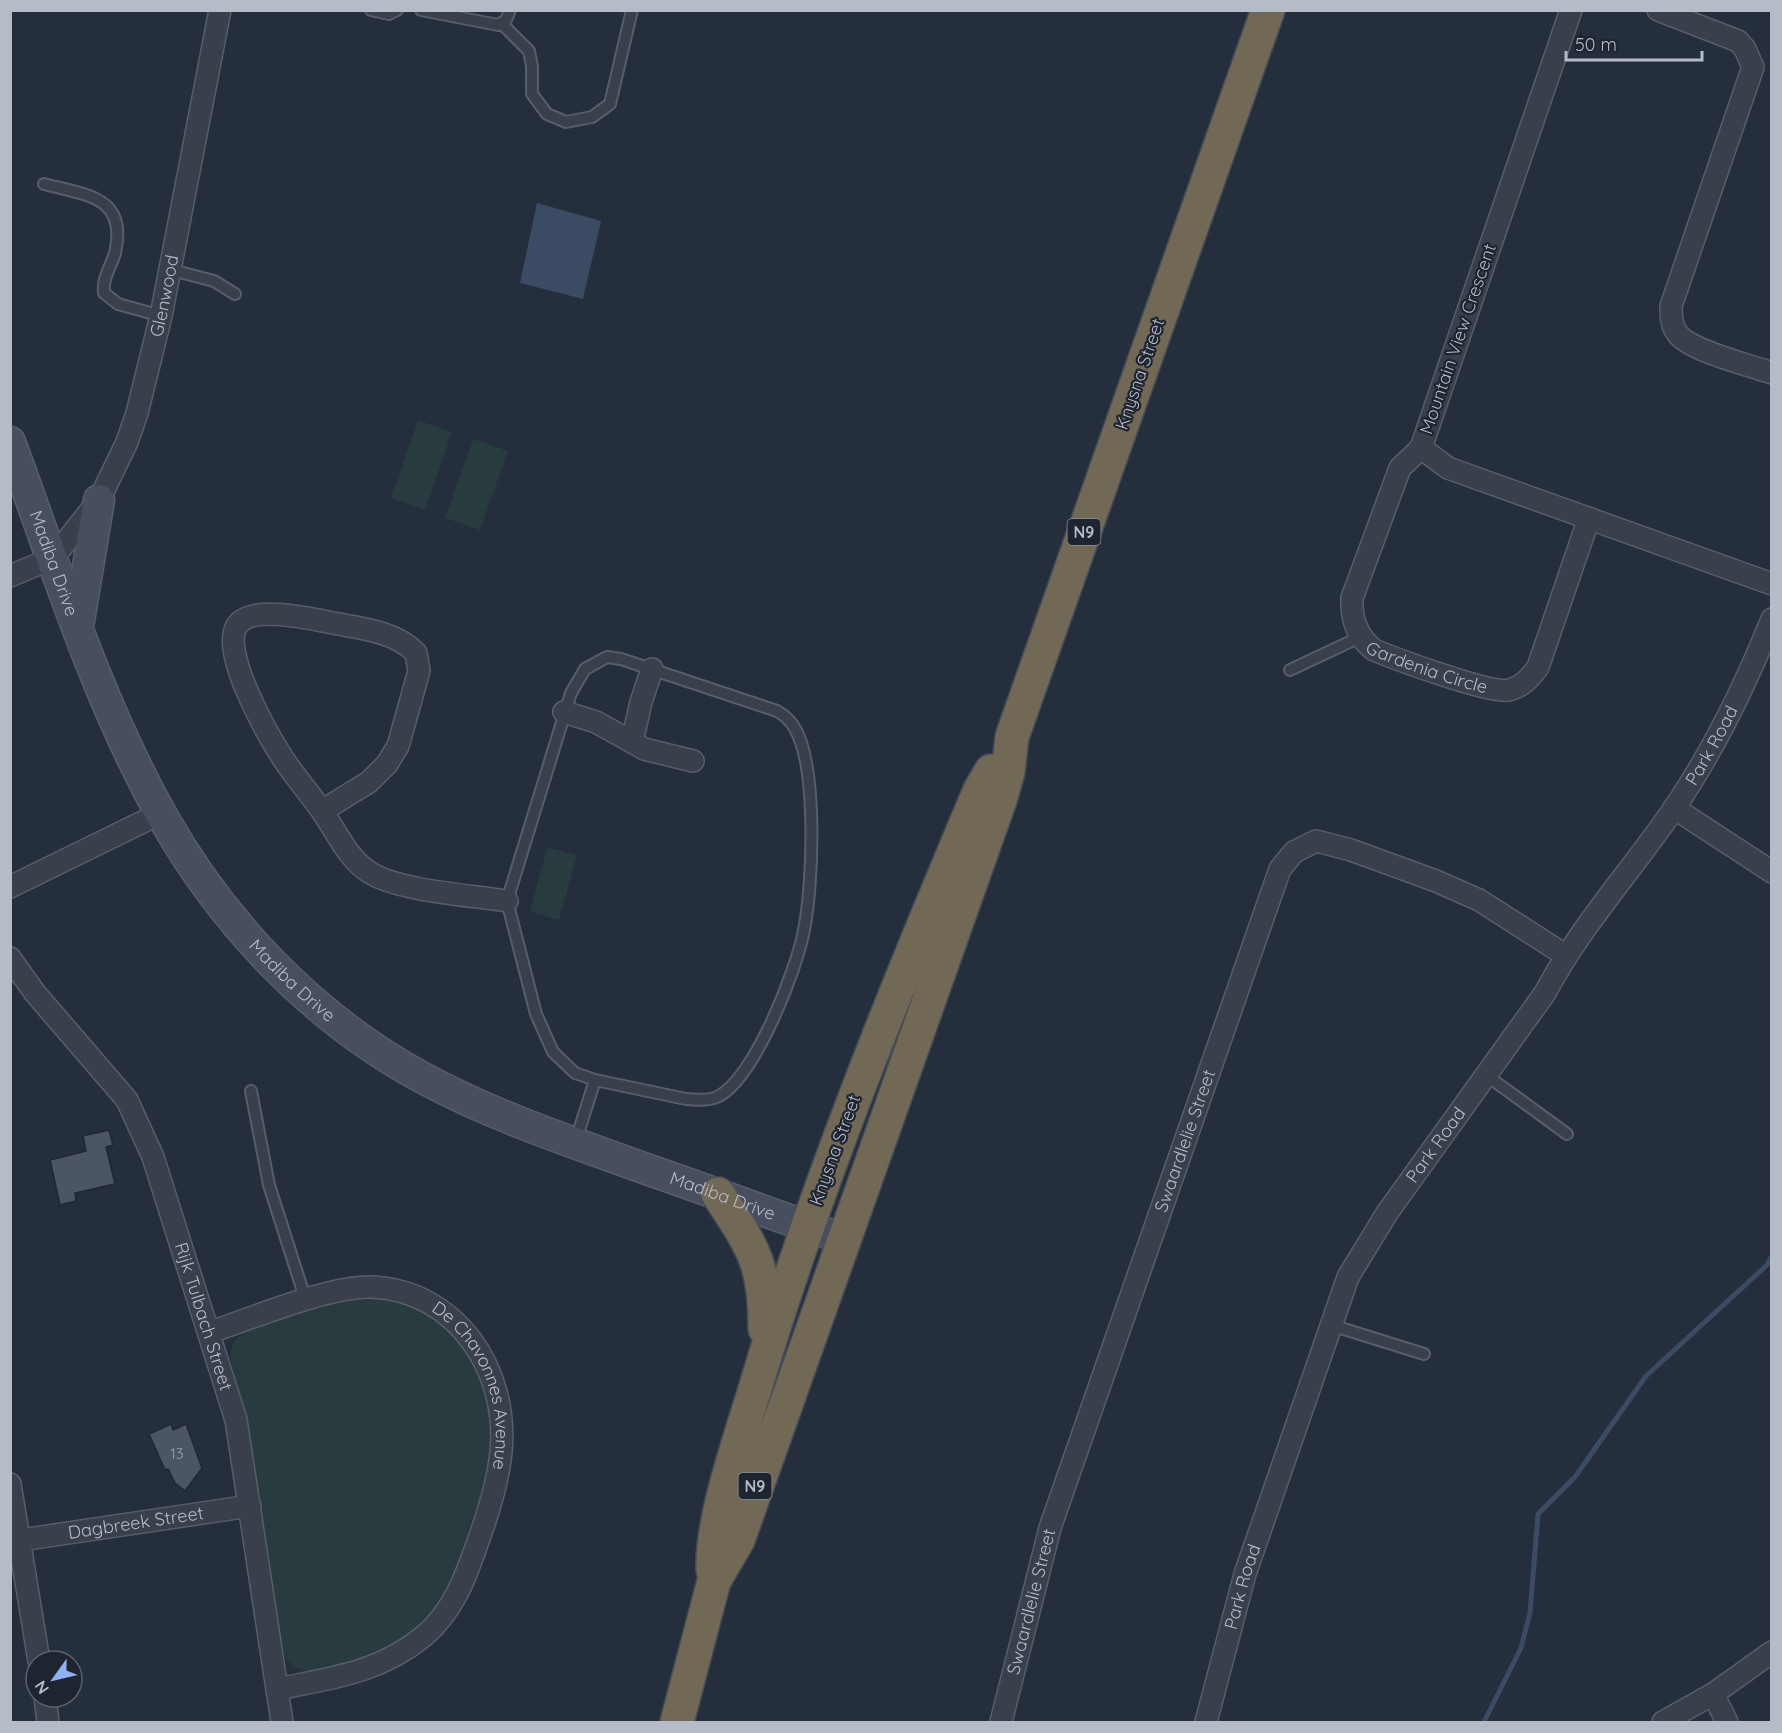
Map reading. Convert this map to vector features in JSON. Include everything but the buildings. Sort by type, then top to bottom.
[{"type":"highway","name":"Knysna Street","points":[[714,1581],[713,1558],[716,1534],[734,1461],[807,1226],[916,940],[980,790],[1012,737],[1268,10]]},
{"type":"highway","name":"Knysna Street","points":[[677,1722],[714,1581],[738,1540],[1000,800],[1008,772],[1012,737]]},
{"type":"highway","points":[[718,1194],[756,1255],[762,1274],[765,1358]]},
{"type":"street","name":"Glenwood","points":[[52,558],[99,500],[116,469],[137,413],[161,316],[168,269],[220,10]]},
{"type":"street","name":"Mountain View Crescent","points":[[1571,10],[1421,447],[1448,468],[1772,584]]},
{"type":"street","points":[[1658,10],[1738,41],[1745,49],[1753,67],[1671,306],[1673,326],[1681,338],[1694,345],[1772,373]]},
{"type":"street","name":"Madiba Drive","points":[[10,442],[111,712],[161,813],[193,866],[244,933],[295,986],[360,1038],[421,1077],[575,1143],[844,1239]]},
{"type":"street","name":"Gardenia Circle","points":[[1421,447],[1400,468],[1352,597],[1353,618],[1360,637],[1374,650],[1497,691],[1519,687],[1530,679],[1538,668],[1589,518]]},
{"type":"street","points":[[78,625],[99,500]]},
{"type":"street","points":[[10,576],[52,558]]},
{"type":"street","points":[[322,811],[369,782],[387,764],[398,746],[419,671],[416,653],[395,637],[316,620],[285,615],[256,615],[245,618],[237,624],[233,635],[233,650],[256,712],[284,760],[360,866],[386,882],[507,901]]},
{"type":"street","name":"Park Road","points":[[1206,1722],[1245,1574],[1348,1277],[1387,1213],[1545,993],[1565,955],[1674,808],[1720,734],[1772,619]]},
{"type":"street","points":[[632,742],[641,702],[652,669]]},
{"type":"street","points":[[564,712],[596,722],[644,749],[693,761]]},
{"type":"street","points":[[1674,808],[1772,872]]},
{"type":"street","points":[[10,887],[161,813]]},
{"type":"street","name":"Swaardlelie Street","points":[[1001,1722],[1050,1528],[1280,869],[1285,861],[1304,845],[1316,841],[1351,850],[1436,881],[1479,900],[1565,955]]},
{"type":"street","name":"Rijk Tulbach Street","points":[[10,958],[35,993],[120,1091],[140,1123],[153,1157],[236,1420],[282,1722]]},
{"type":"street","name":"De Chavonnes Avenue","points":[[210,1332],[340,1290],[371,1287],[407,1293],[430,1302],[455,1319],[475,1345],[491,1374],[499,1408],[501,1449],[487,1515],[463,1585],[447,1613],[424,1636],[382,1663],[356,1674],[277,1689]]},
{"type":"street","points":[[10,1484],[37,1649]]},
{"type":"street","name":"Dagbreek Street","points":[[21,1540],[250,1506]]},
{"type":"street","points":[[1663,1722],[1713,1694],[1772,1652]]},
{"type":"street","points":[[1713,1694],[1727,1722]]},
{"type":"lane","points":[[371,10],[389,14],[397,10]]},
{"type":"lane","points":[[421,10],[502,24],[529,51],[532,66],[532,94],[547,114],[566,122],[592,117],[610,104],[632,10]]},
{"type":"lane","points":[[502,24],[510,10]]},
{"type":"lane","points":[[44,184],[87,195],[112,209],[118,222],[116,242],[103,284],[104,293],[118,303],[161,316]]},
{"type":"lane","points":[[168,269],[214,281],[235,294]]},
{"type":"lane","points":[[1290,670],[1360,637]]},
{"type":"lane","points":[[607,657],[652,669],[777,711],[794,726],[804,754],[812,839],[804,931],[788,982],[746,1072],[717,1097],[693,1100],[595,1080],[575,1073],[553,1052],[536,1014],[507,901],[564,712],[578,678],[595,662],[607,657]]},
{"type":"lane","points":[[1486,1075],[1567,1134]]},
{"type":"lane","points":[[575,1143],[595,1080]]},
{"type":"lane","points":[[251,1091],[269,1185],[306,1301]]},
{"type":"lane","points":[[1331,1325],[1424,1354]]},
{"type":"shaded area","points":[[418,420],[452,432],[425,510],[391,498]]},
{"type":"shaded area","points":[[473,439],[508,451],[480,530],[445,518]]},
{"type":"shaded area","points":[[547,847],[577,855],[559,920],[530,912]]},
{"type":"shaded area","points":[[362,1296],[407,1303],[427,1311],[460,1342],[472,1362],[488,1407],[491,1451],[481,1493],[455,1571],[445,1595],[431,1616],[401,1642],[366,1659],[340,1666],[301,1670],[291,1664],[283,1653],[250,1442],[230,1353],[237,1338],[259,1326],[317,1307]]},
{"type":"water","points":[[537,203],[601,221],[583,299],[520,283]]},
{"type":"waterway","points":[[1484,1722],[1521,1648],[1530,1613],[1538,1514],[1575,1477],[1646,1376],[1767,1265],[1772,1256]]}]
